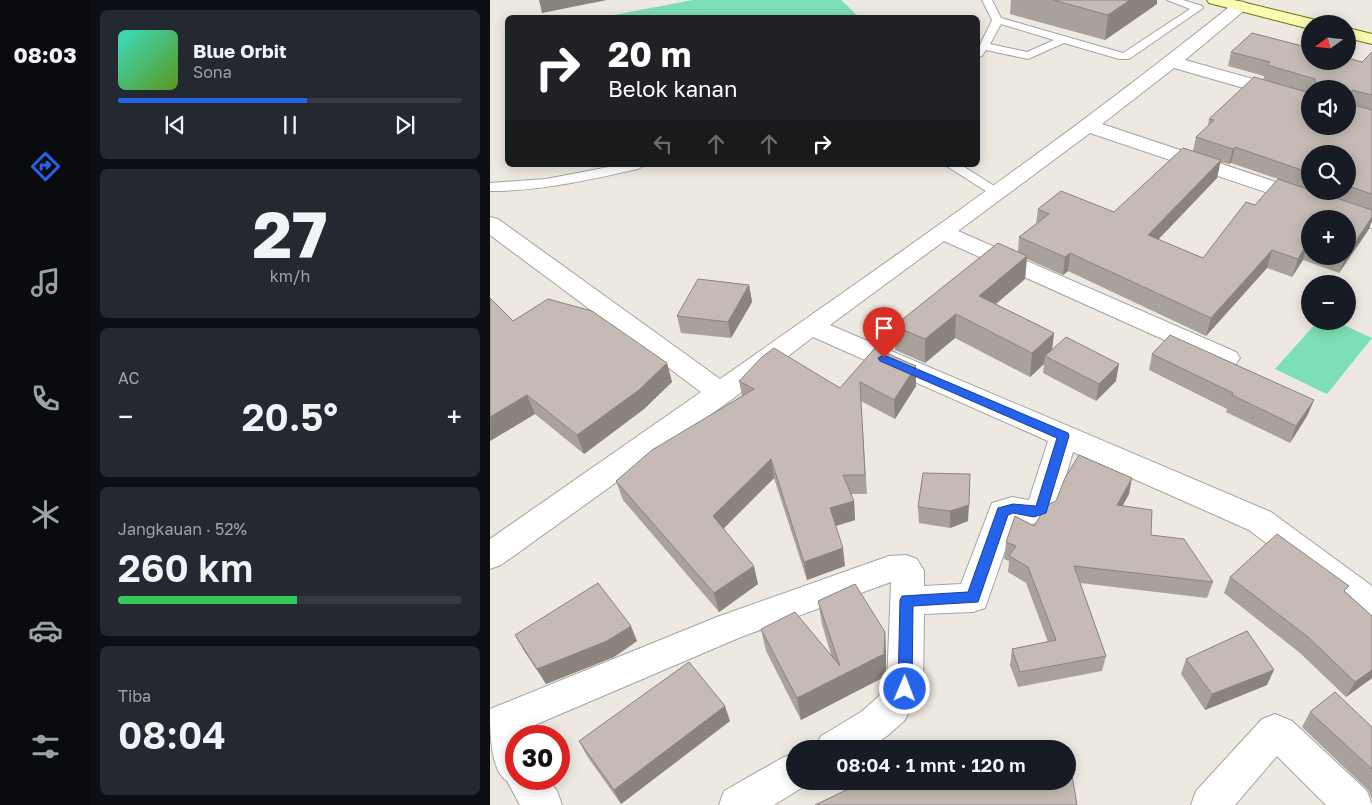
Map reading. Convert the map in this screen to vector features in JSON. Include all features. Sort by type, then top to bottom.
[{"type":"street","points":[[1215,0],[1301,22]]},
{"type":"street","points":[[490,556],[721,393],[1087,126],[1173,62],[1240,6]]},
{"type":"street","points":[[1356,35],[1372,39]]},
{"type":"street","points":[[1173,62],[1301,98]]},
{"type":"street","points":[[1087,126],[1372,220]]},
{"type":"street","points":[[490,224],[721,393]]},
{"type":"street","points":[[942,232],[1227,358]]},
{"type":"street","points":[[812,327],[1260,521],[1282,534],[1372,605]]},
{"type":"street","points":[[907,600],[973,598],[1003,512],[1013,508],[1034,512],[1041,510],[1064,436]]},
{"type":"street","points":[[505,750],[490,728],[555,698],[729,628],[889,569],[900,567],[907,569],[905,689],[900,700],[886,717],[849,740]]},
{"type":"street","points":[[1210,805],[1275,732],[1279,732],[1353,805]]},
{"type":"street","points":[[738,805],[786,776]]},
{"type":"street","points":[[533,790],[543,805]]},
{"type":"lane","points":[[987,0],[997,20],[992,34],[981,50],[1028,56],[1065,39]]},
{"type":"lane","points":[[997,20],[1119,56],[1127,56],[1198,8],[1172,0]]},
{"type":"lane","points":[[490,187],[505,188],[552,182],[628,167]]},
{"type":"lane","points":[[955,167],[997,192]]},
{"type":"green space","points":[[693,0],[841,0],[857,15],[614,15]]},
{"type":"green space","points":[[1310,330],[1355,330],[1372,338],[1327,394],[1275,369]]},
{"type":"building","points":[[1053,0],[1130,0],[1108,15]]},
{"type":"building","points":[[1252,33],[1301,46],[1301,70],[1356,70],[1356,60],[1362,62],[1372,52],[1372,95],[1356,91],[1356,80],[1315,80],[1267,65],[1270,62],[1231,52]]},
{"type":"building","points":[[1254,77],[1301,90],[1301,135],[1356,135],[1356,105],[1372,110],[1372,194],[1356,189],[1356,145],[1301,145],[1301,170],[1235,147],[1233,149],[1196,137],[1214,120],[1209,119]]},
{"type":"building","points":[[1183,148],[1221,160],[1148,235],[1203,258],[1246,202],[1255,205],[1278,179],[1301,187],[1301,200],[1342,200],[1372,210],[1372,217],[1356,241],[1356,210],[1301,210],[1301,254],[1298,259],[1272,250],[1211,318],[1070,253],[1065,257],[1019,237],[1049,214],[1038,209],[1061,191],[1114,212]]},
{"type":"building","points":[[998,243],[1027,256],[979,296],[1054,333],[1032,353],[956,314],[925,339],[894,326]]},
{"type":"building","points":[[698,279],[749,285],[728,322],[677,316]]},
{"type":"building","points":[[490,298],[513,321],[548,299],[592,311],[667,363],[639,390],[577,435],[527,395],[490,417]]},
{"type":"building","points":[[1170,335],[1314,400],[1296,426],[1152,354]]},
{"type":"building","points":[[1066,337],[1119,364],[1099,384],[1045,356]]},
{"type":"building","points":[[774,348],[840,388],[875,348],[916,366],[894,400],[860,382],[865,475],[843,475],[854,501],[830,508],[843,548],[804,562],[771,459],[713,516],[754,566],[714,593],[616,481],[652,450],[754,389],[739,381],[762,357]]},
{"type":"building","points":[[1079,455],[1132,478],[1117,505],[1152,510],[1151,535],[1184,539],[1213,582],[1074,566],[1106,656],[1020,672],[1012,649],[1056,640],[1028,567],[1009,556],[1016,546],[1006,542],[1015,516],[1034,526],[1047,505],[1056,501],[1065,478]]},
{"type":"building","points":[[923,473],[970,474],[969,505],[950,511],[918,507]]},
{"type":"building","points":[[1277,534],[1349,586],[1344,591],[1372,616],[1372,670],[1355,682],[1308,637],[1230,577]]},
{"type":"building","points":[[598,583],[631,626],[607,641],[537,669],[515,635]]},
{"type":"building","points":[[855,584],[885,632],[884,654],[797,698],[761,629],[795,612],[840,666],[818,601]]},
{"type":"building","points":[[1247,631],[1274,670],[1212,694],[1186,659]]},
{"type":"building","points":[[689,662],[725,706],[614,790],[579,741]]},
{"type":"building","points":[[1335,692],[1372,727],[1372,769],[1310,712]]},
{"type":"building","points":[[846,790],[1074,790],[1077,805],[815,805]]},
{"type":"route","points":[[884,358],[1064,436],[1041,510],[1034,512],[1013,508],[1003,512],[973,598],[966,600],[907,600],[905,689]]}]
